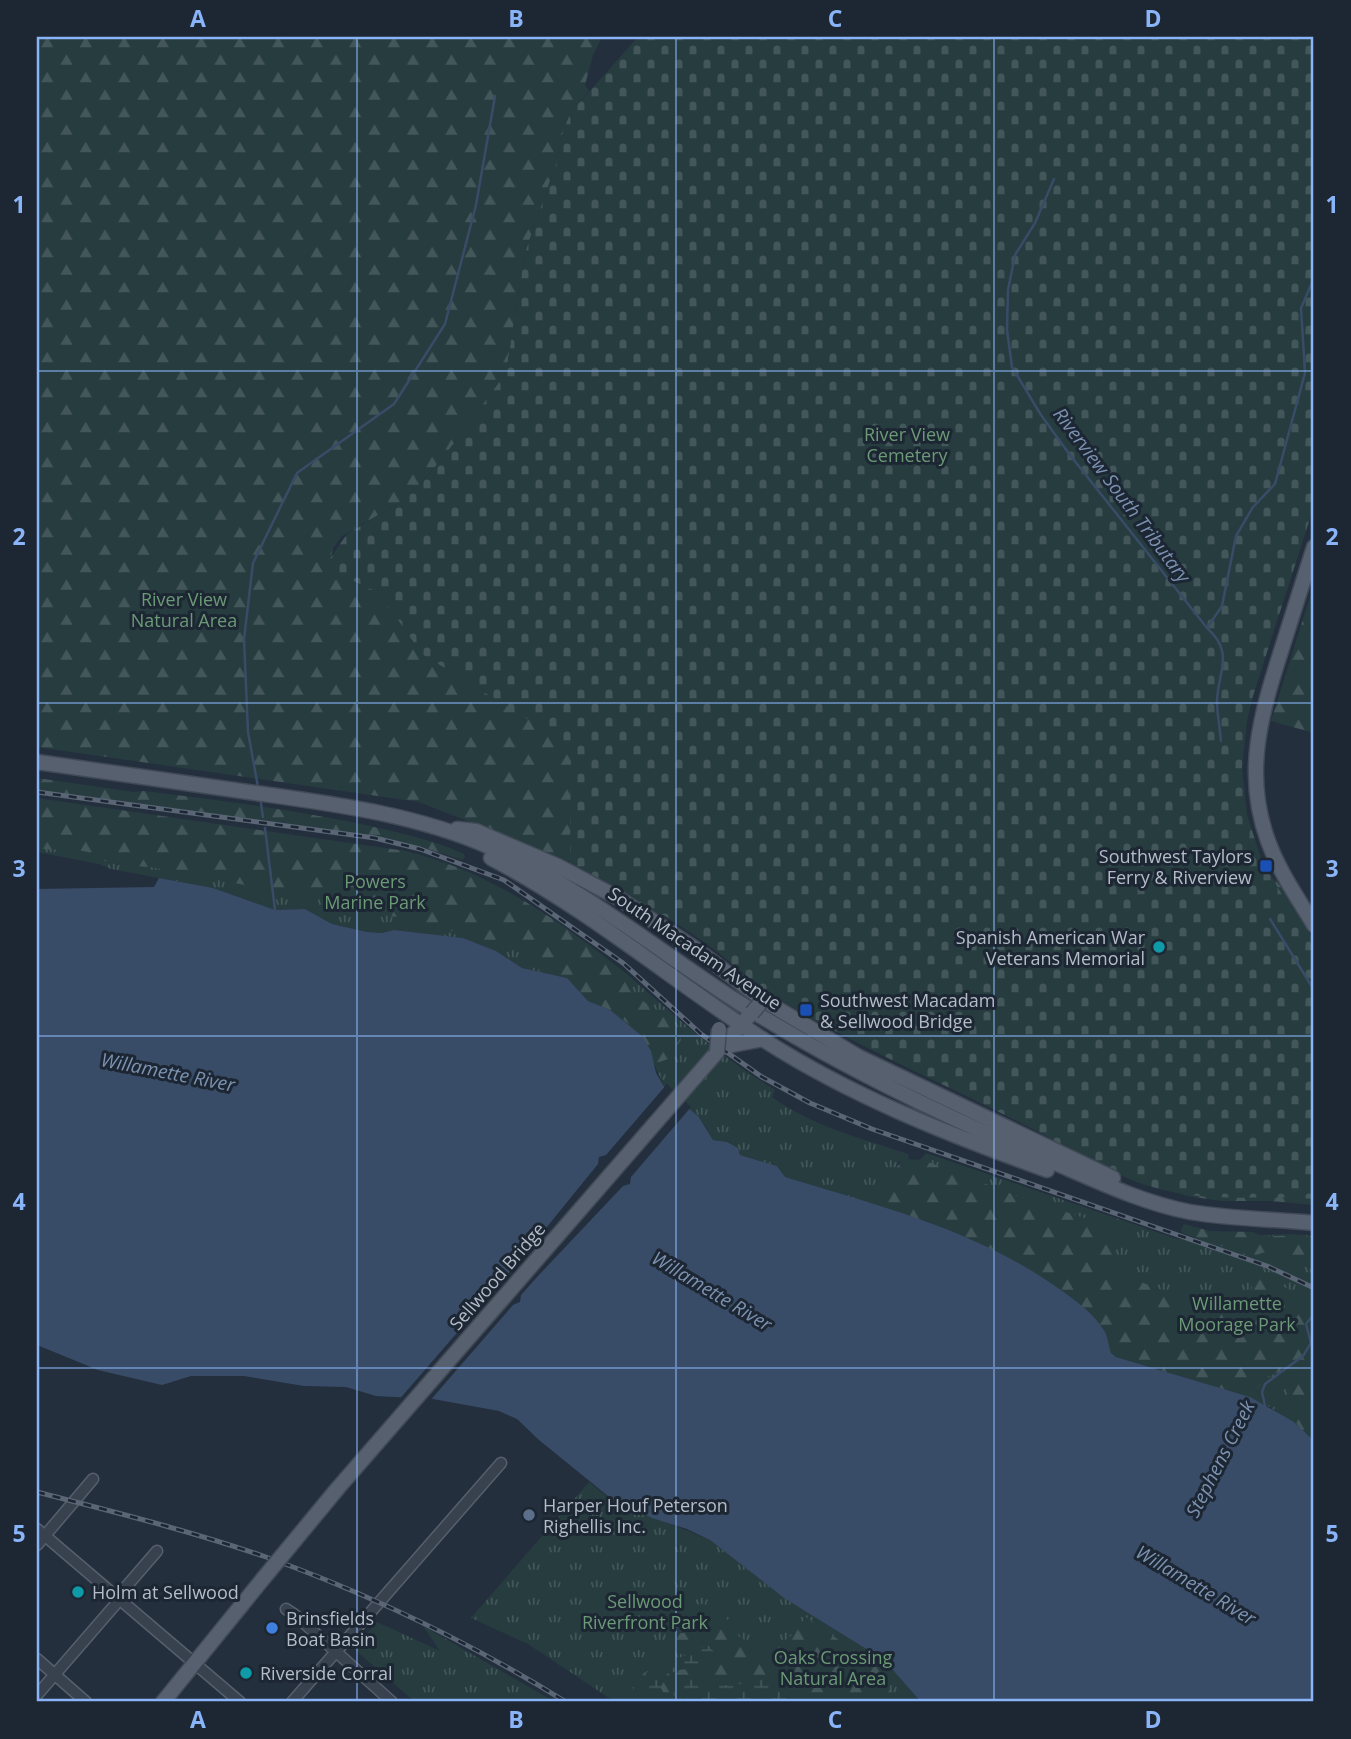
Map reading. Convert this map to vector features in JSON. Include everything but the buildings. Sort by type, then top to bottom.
[{"type":"main road","points":[[1314,547],[1269,687],[1260,720],[1255,760],[1260,809],[1268,839],[1288,883],[1314,925]]},
{"type":"main road","name":"South Macadam Avenue","points":[[37,762],[306,800],[438,827],[492,848],[539,871],[807,1045],[934,1109],[1089,1177],[1189,1212],[1314,1223]]},
{"type":"main road","points":[[438,827],[525,876],[763,1040],[822,1073],[873,1100],[970,1141],[1076,1180],[1089,1177]]},
{"type":"main road","points":[[438,827],[476,831],[558,866],[641,913],[693,947],[762,1000],[859,1057],[1042,1142],[1123,1183],[1135,1194]]},
{"type":"main road","name":"Sellwood Bridge","points":[[163,1702],[338,1488],[762,1000]]},
{"type":"main road","points":[[709,1003],[718,1019],[719,1050],[763,1040]]},
{"type":"street","points":[[292,1702],[500,1463]]},
{"type":"street","points":[[37,1545],[41,1532],[93,1479]]},
{"type":"street","points":[[41,1532],[240,1702]]},
{"type":"street","points":[[37,1695],[121,1598],[125,1588],[157,1551]]},
{"type":"street","points":[[286,1609],[391,1702]]},
{"type":"street","points":[[37,1659],[86,1702]]},
{"type":"green space","name":"River View Natural Area","points":[[37,37],[602,37],[593,55],[585,85],[589,91],[571,112],[564,128],[556,164],[525,253],[506,373],[422,483],[399,503],[342,536],[333,548],[330,561],[1262,868],[1285,892],[1314,942],[1314,1205],[1271,1201],[1221,1201],[1187,1196],[1154,1185],[699,897],[661,916],[569,861],[419,802],[37,747]]},
{"type":"green space","name":"River View Cemetery","points":[[638,37],[1314,37],[1314,506],[1253,696],[1247,720],[1242,768],[1247,815],[1262,861],[1314,949],[1314,1199],[1196,1196],[1139,1182],[1105,1168],[1023,1124],[866,1047],[774,996],[684,928],[570,863],[571,746],[422,654],[379,593],[324,567],[347,534],[399,503],[422,483],[506,373],[525,253],[556,164],[564,128],[571,112]]},
{"type":"green space","points":[[1314,584],[1314,733],[1271,721]]},
{"type":"green space","name":"Powers Marine Park","points":[[37,778],[280,809],[426,840],[464,854],[465,857],[462,860],[425,848],[364,835],[37,790]]},
{"type":"green space","name":"Powers Marine Park","points":[[37,798],[406,851],[467,871],[550,917],[627,974],[632,992],[670,1021],[681,1040],[668,1059],[654,1064],[651,1051],[634,1028],[610,1010],[588,1001],[567,978],[511,948],[410,919],[339,908],[305,890],[293,889],[281,896],[265,894],[245,885],[150,867],[118,865],[101,860],[88,852],[66,848],[37,848]]},
{"type":"green space","points":[[37,804],[627,974],[717,1050],[775,1090],[772,1097],[804,1116],[838,1131],[908,1154],[909,1159],[898,1162],[895,1181],[879,1205],[926,1153],[1177,1239],[1290,1234],[1314,1236],[1314,1441],[1270,1407],[1185,1376],[928,1221],[785,1177],[777,1166],[740,1155],[738,1148],[727,1142],[713,1140],[692,1112],[666,1090],[654,1064],[567,978],[522,968],[496,951],[463,938],[394,930],[382,933],[367,932],[332,924],[305,909],[275,910],[213,888],[37,852]]},
{"type":"green space","name":"Willamette Moorage Park","points":[[903,1159],[923,1160],[1015,1195],[1114,1228],[1117,1241],[1111,1263],[1118,1273],[1231,1317],[1235,1316],[1252,1288],[1251,1282],[1255,1277],[1282,1286],[1314,1302],[1314,1441],[1300,1429],[1289,1400],[1288,1381],[1302,1365],[1267,1377],[1250,1397],[1116,1357],[1111,1353],[1105,1333],[955,1231],[878,1206],[883,1191],[892,1186],[895,1169]]},
{"type":"green space","points":[[1184,1224],[1210,1231],[1301,1235],[1314,1238],[1314,1271],[1285,1255],[1269,1252],[1254,1257],[1182,1233]]},
{"type":"green space","name":"Sellwood Riverfront Park","points":[[589,1482],[608,1497],[710,1540],[784,1598],[884,1660],[921,1702],[615,1702],[528,1644],[471,1618]]},
{"type":"green space","name":"Oaks Crossing Natural Area","points":[[702,1604],[720,1612],[738,1635],[753,1643],[783,1641],[791,1636],[806,1617],[876,1666],[894,1695],[903,1702],[633,1702],[633,1690],[642,1675],[686,1655],[673,1652],[666,1642],[673,1634],[694,1632],[688,1610]]},
{"type":"green space","points":[[377,1622],[440,1651],[423,1626],[555,1702],[415,1702],[354,1649]]},
{"type":"green space","points":[[709,1646],[716,1654],[712,1663],[704,1670],[678,1670],[664,1681],[661,1688],[668,1702],[653,1700],[645,1695],[640,1681],[647,1672],[680,1661],[700,1648]]},
{"type":"green space","points":[[688,1678],[731,1686],[766,1678],[792,1678],[798,1689],[800,1702],[695,1702],[674,1696],[673,1689],[677,1681]]},
{"type":"water","name":"Willamette River","points":[[159,878],[213,888],[275,910],[305,909],[332,924],[367,932],[382,933],[394,930],[463,938],[496,951],[522,968],[567,978],[588,1001],[610,1010],[642,1036],[651,1051],[656,1073],[666,1090],[698,1116],[713,1140],[727,1142],[738,1148],[740,1155],[777,1166],[785,1177],[926,1222],[994,1250],[1027,1268],[1084,1308],[1105,1332],[1111,1353],[1116,1357],[1250,1397],[1294,1422],[1314,1441],[1314,1702],[921,1702],[884,1660],[784,1598],[710,1540],[687,1529],[652,1518],[608,1496],[517,1419],[499,1411],[433,1399],[376,1396],[346,1387],[304,1386],[244,1376],[191,1376],[162,1385],[98,1370],[37,1345],[37,889],[154,887]]},
{"type":"pier","points":[[667,1084],[691,1107],[631,1177],[630,1184],[623,1186],[538,1276],[521,1295],[520,1302],[513,1305],[428,1403],[397,1402],[495,1289],[497,1282],[503,1280],[520,1260],[598,1164],[599,1157],[606,1155]]},
{"type":"waterway","points":[[258,787],[248,732],[244,639],[253,563],[297,473],[394,404],[445,324],[476,205],[495,96]]},
{"type":"waterway","name":"Riverview South Tributary","points":[[1054,179],[1035,223],[1015,255],[1008,290],[1007,330],[1012,367],[1041,415],[1070,455],[1207,628]]},
{"type":"waterway","points":[[1221,741],[1217,701],[1223,654],[1216,637],[1207,628],[1222,606],[1236,536],[1253,507],[1275,484],[1305,373],[1301,308],[1314,278]]},
{"type":"waterway","points":[[260,797],[263,817]]},
{"type":"waterway","points":[[265,828],[275,910]]},
{"type":"waterway","points":[[1270,919],[1314,990]]},
{"type":"waterway","name":"Stephens Creek","points":[[1265,1406],[1262,1392],[1265,1384],[1303,1356],[1311,1343],[1306,1324],[1314,1314]]},
{"type":"railway","points":[[37,792],[375,838],[420,849],[504,880],[623,963],[701,1034],[762,1077],[810,1103],[872,1129],[1267,1266],[1314,1288]]},
{"type":"railway","points":[[37,1492],[209,1539],[266,1557],[344,1587],[457,1640],[566,1702]]},
{"type":"place","name":"Southwest Taylors Ferry & Riverview","points":[[1266,866]]},
{"type":"place","name":"Spanish American War Veterans Memorial","points":[[1159,947]]},
{"type":"place","name":"Southwest Macadam & Sellwood Bridge","points":[[806,1010]]},
{"type":"place","name":"Harper Houf Peterson Righellis Inc.","points":[[529,1515]]},
{"type":"place","name":"Holm at Sellwood","points":[[78,1592]]},
{"type":"place","name":"Brinsfields Boat Basin","points":[[272,1628]]},
{"type":"place","name":"Riverside Corral","points":[[246,1673]]}]
